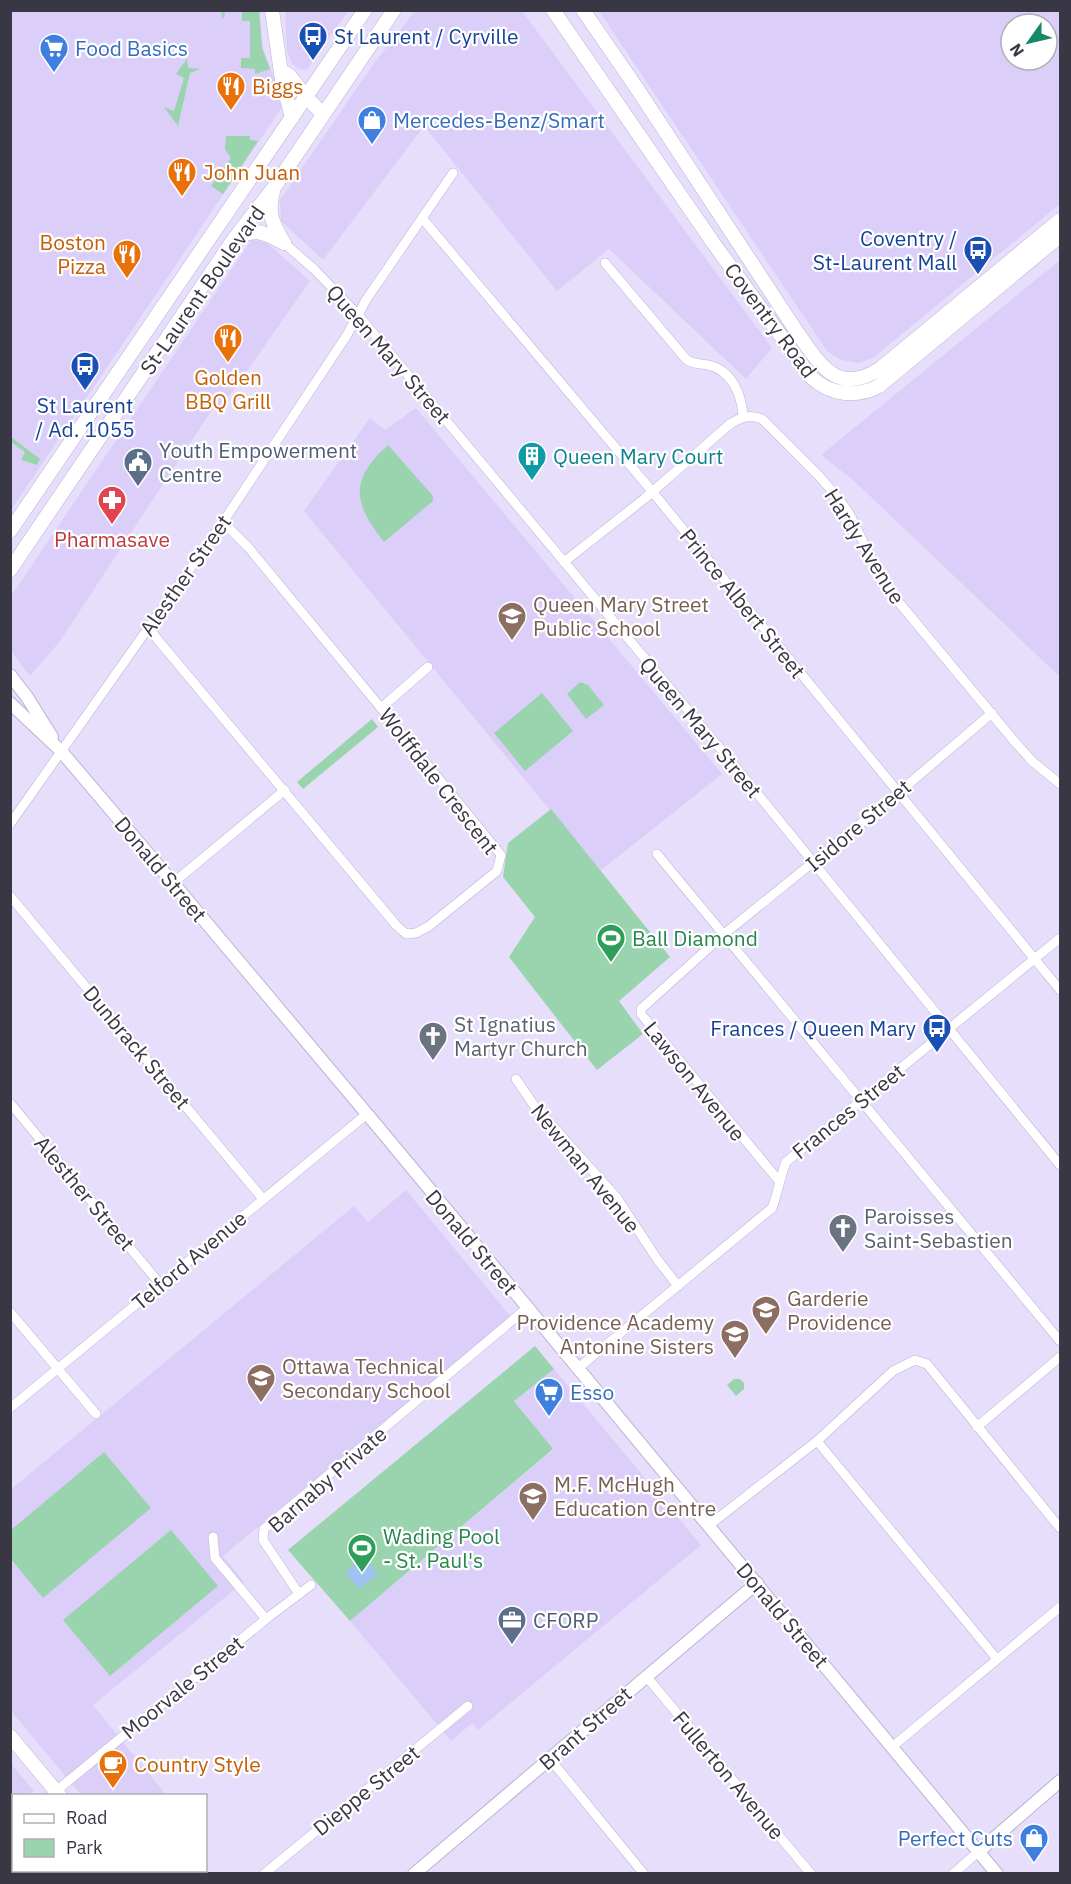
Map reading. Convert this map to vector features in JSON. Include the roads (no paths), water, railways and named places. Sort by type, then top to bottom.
[{"type":"main road","points":[[272,10],[275,43],[292,118]]},
{"type":"main road","name":"St-Laurent Boulevard","points":[[10,531],[365,10]]},
{"type":"main road","name":"St-Laurent Boulevard","points":[[10,570],[234,239],[275,186],[394,10]]},
{"type":"main road","name":"Coventry Road","points":[[554,10],[714,244],[811,377],[825,388],[854,394],[879,386],[1060,236]]},
{"type":"main road","name":"Coventry Road","points":[[583,10],[797,332],[821,366],[834,375],[855,379],[868,376],[882,368],[1060,220]]},
{"type":"main road","points":[[282,71],[297,82],[306,98],[323,114]]},
{"type":"main road","points":[[275,186],[269,209],[274,227],[284,243]]},
{"type":"main road","points":[[234,239],[257,231],[284,243]]},
{"type":"main road","points":[[10,1736],[56,1794]]},
{"type":"street","name":"Alesther Street","points":[[10,824],[223,522],[366,300],[453,173]]},
{"type":"street","name":"Prince Albert Street","points":[[422,218],[652,491],[1060,990]]},
{"type":"street","name":"Queen Mary Street","points":[[284,243],[314,268],[358,315],[738,770],[1060,1166]]},
{"type":"street","points":[[564,562],[723,430],[743,417],[741,397],[726,374],[712,366],[694,364],[686,359],[605,263]]},
{"type":"street","name":"Hardy Avenue","points":[[743,417],[755,417],[769,424],[839,498],[892,594],[1020,748],[1060,784]]},
{"type":"street","name":"Wolffdale Crescent","points":[[148,628],[396,925],[406,934],[416,933],[429,926],[497,871],[501,855],[248,548],[223,522]]},
{"type":"street","points":[[381,708],[428,667]]},
{"type":"street","name":"Donald Street","points":[[10,675],[27,697],[61,751]]},
{"type":"street","name":"Donald Street","points":[[10,703],[61,751],[173,883],[997,1874]]},
{"type":"street","name":"Isidore Street","points":[[723,936],[992,713]]},
{"type":"street","points":[[173,883],[285,790]]},
{"type":"street","points":[[657,854],[1060,1341]]},
{"type":"street","name":"Dunbrack Street","points":[[10,896],[263,1199]]},
{"type":"street","name":"Lawson Avenue","points":[[723,936],[641,1009],[641,1014],[778,1180]]},
{"type":"street","name":"Frances Street","points":[[578,1369],[772,1208],[778,1194],[778,1180],[786,1162],[1060,938]]},
{"type":"street","name":"Newman Avenue","points":[[516,1078],[533,1104],[617,1198],[657,1260],[678,1286]]},
{"type":"street","name":"Alesther Street","points":[[10,1102],[160,1284]]},
{"type":"street","name":"Telford Avenue","points":[[10,1408],[367,1114]]},
{"type":"street","name":"Barnaby Private","points":[[299,1594],[263,1540],[264,1529],[527,1308]]},
{"type":"street","points":[[10,1312],[96,1414]]},
{"type":"street","points":[[977,1427],[1060,1357]]},
{"type":"street","points":[[708,1526],[817,1440],[893,1371],[915,1360],[927,1364],[1060,1528]]},
{"type":"street","points":[[817,1440],[997,1659]]},
{"type":"street","points":[[213,1537],[215,1558],[266,1620]]},
{"type":"street","name":"Brant Street","points":[[414,1874],[757,1583]]},
{"type":"street","name":"Moorvale Street","points":[[56,1794],[311,1585]]},
{"type":"street","points":[[892,1747],[1060,1607]]},
{"type":"street","name":"Fullerton Avenue","points":[[646,1676],[811,1874]]},
{"type":"street","name":"Dieppe Street","points":[[264,1874],[468,1706]]},
{"type":"street","points":[[550,1759],[644,1874]]},
{"type":"street","points":[[953,1874],[1060,1781]]},
{"type":"water","name":"Wading Pool - St. Paul's","points":[[364,1557],[378,1574],[359,1589],[345,1572]]},
{"type":"place","name":"St Laurent / Cyrville","points":[[313,62]]},
{"type":"place","name":"Food Basics","points":[[54,74]]},
{"type":"place","name":"Biggs","points":[[231,112]]},
{"type":"place","name":"Mercedes-Benz/Smart","points":[[372,146]]},
{"type":"place","name":"John Juan","points":[[182,198]]},
{"type":"place","name":"Coventry / St-Laurent Mall","points":[[978,276]]},
{"type":"place","name":"Boston Pizza","points":[[127,280]]},
{"type":"place","name":"Golden BBQ Grill","points":[[228,364]]},
{"type":"place","name":"St Laurent / Ad. 1055","points":[[85,392]]},
{"type":"place","name":"Queen Mary Court","points":[[532,482]]},
{"type":"place","name":"Youth Empowerment Centre","points":[[138,488]]},
{"type":"place","name":"Pharmasave","points":[[112,526]]},
{"type":"place","name":"Queen Mary Street Public School","points":[[512,642]]},
{"type":"place","name":"Ball Diamond","points":[[611,964]]},
{"type":"place","name":"Frances / Queen Mary","points":[[937,1054]]},
{"type":"place","name":"St Ignatius Martyr Church","points":[[433,1062]]},
{"type":"place","name":"Paroisses Saint-Sebastien","points":[[843,1254]]},
{"type":"place","name":"Garderie Providence","points":[[766,1336]]},
{"type":"place","name":"Providence Academy Antonine Sisters","points":[[735,1360]]},
{"type":"place","name":"Ottawa Technical Secondary School","points":[[261,1404]]},
{"type":"place","name":"Esso","points":[[549,1418]]},
{"type":"place","name":"M.F. McHugh Education Centre","points":[[533,1522]]},
{"type":"place","name":"Wading Pool - St. Paul's","points":[[362,1574]]},
{"type":"place","name":"CFORP","points":[[512,1646]]},
{"type":"place","name":"Country Style","points":[[113,1790]]},
{"type":"place","name":"Perfect Cuts","points":[[1034,1864]]}]
